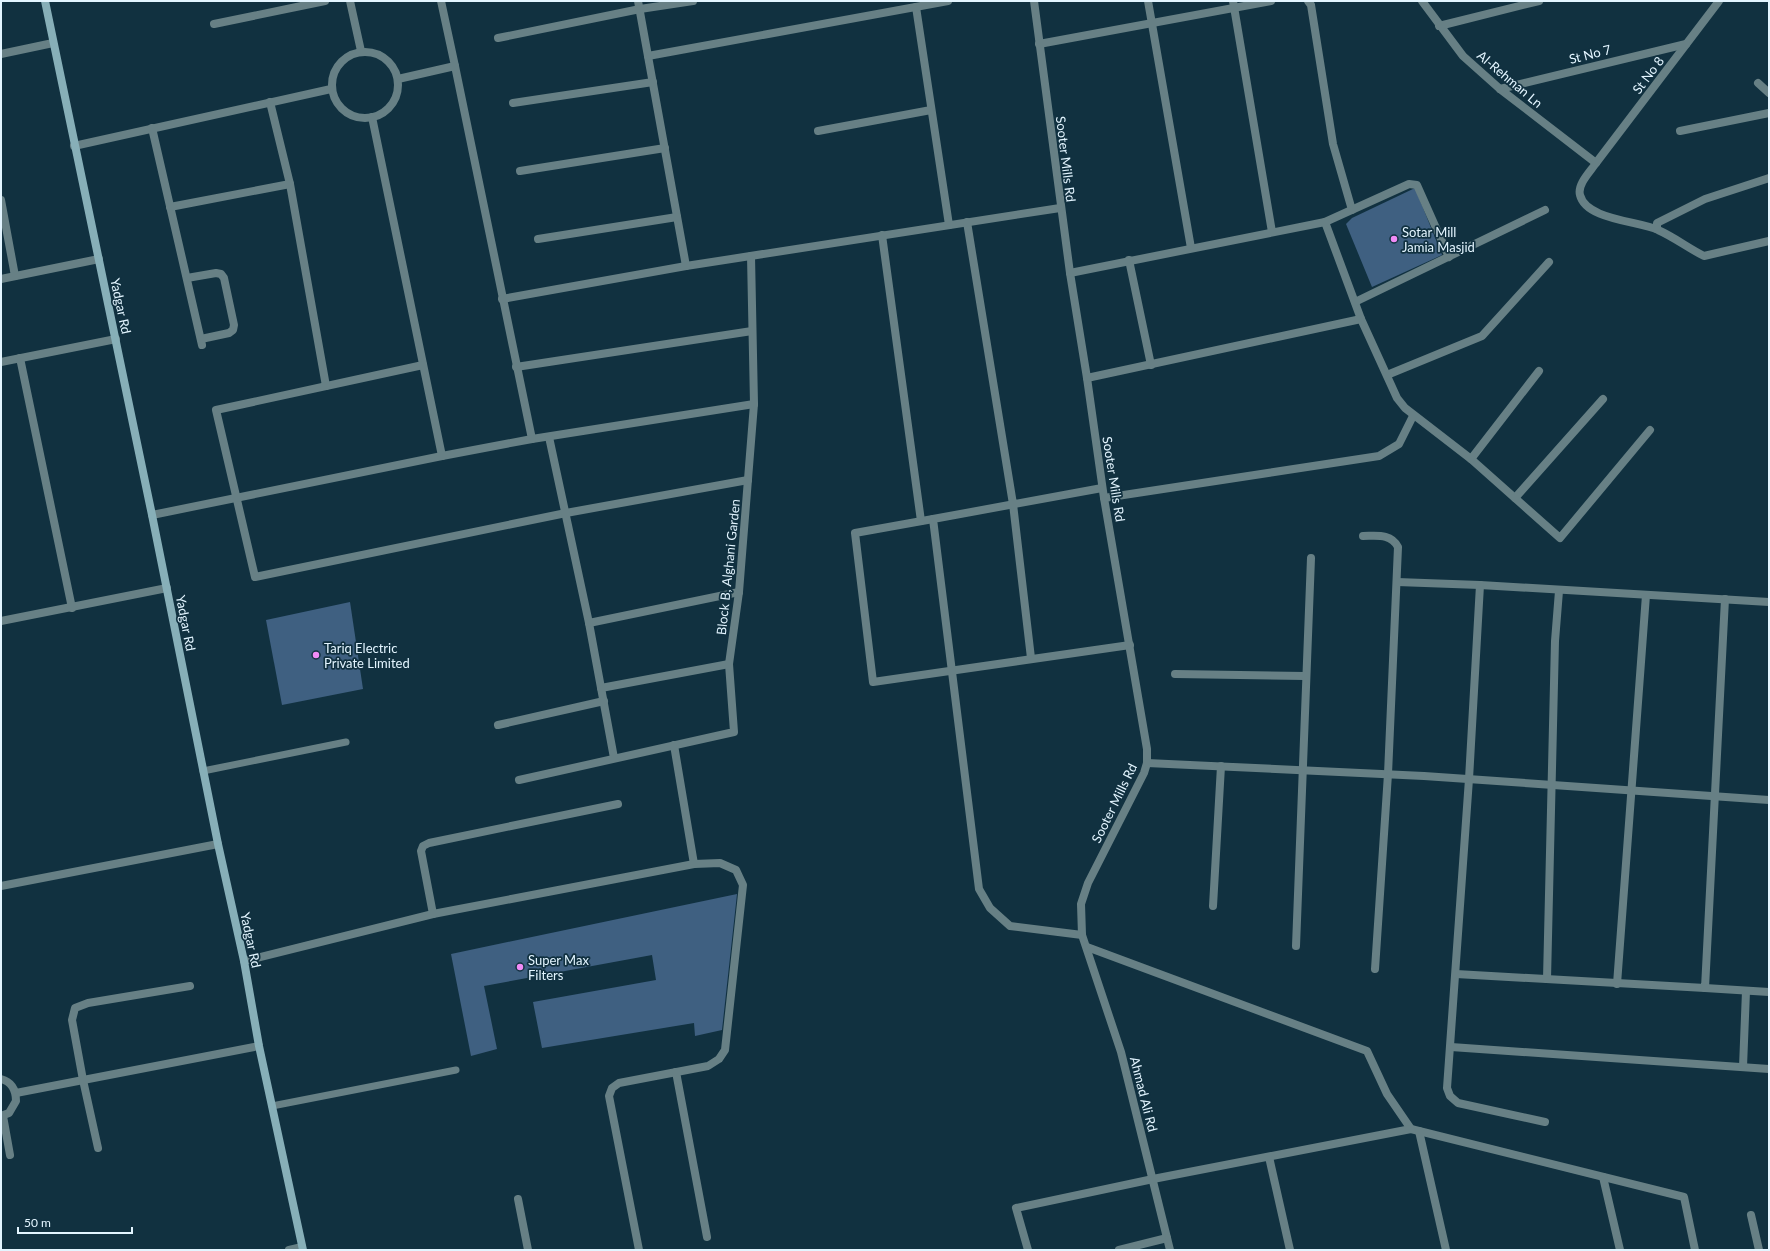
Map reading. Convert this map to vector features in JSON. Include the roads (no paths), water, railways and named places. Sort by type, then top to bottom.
[{"type":"street","name":"Yadgar Rd","points":[[45,1],[74,146],[116,338],[218,844],[244,961],[258,1046],[302,1249]]},
{"type":"street","points":[[214,24],[324,1]]},
{"type":"street","points":[[350,1],[361,51]]},
{"type":"street","points":[[442,1],[502,299],[532,439]]},
{"type":"street","points":[[498,38],[639,5],[693,1]]},
{"type":"street","points":[[648,56],[948,1]]},
{"type":"street","name":"Sooter Mills Rd","points":[[1034,1],[1060,208],[1087,378],[1102,488],[1147,750],[1147,763],[1136,790],[1088,883],[1081,904],[1082,935],[1087,946]]},
{"type":"street","points":[[1148,1],[1191,248]]},
{"type":"street","points":[[1039,44],[1152,24],[1234,5],[1271,1]]},
{"type":"street","points":[[1308,1],[1311,5],[1333,144],[1352,210]]},
{"type":"street","name":"Al-Rehman Ln","points":[[1422,1],[1439,26],[1463,56],[1500,89],[1596,163]]},
{"type":"street","points":[[1439,26],[1539,1]]},
{"type":"street","name":"St No 8","points":[[1719,1],[1596,163],[1580,187],[1579,194],[1584,203],[1600,213],[1657,229],[1704,256],[1769,241]]},
{"type":"street","points":[[639,5],[686,266]]},
{"type":"street","points":[[1234,5],[1272,232]]},
{"type":"street","points":[[916,7],[949,225]]},
{"type":"street","points":[[1,54],[53,43]]},
{"type":"street","name":"St No 7","points":[[1500,89],[1686,44]]},
{"type":"street","points":[[361,51],[381,55],[389,61],[398,79],[398,89],[392,103],[382,114],[361,118],[350,115],[341,109],[334,100],[331,89],[331,78],[335,68],[342,60],[351,54],[361,51]]},
{"type":"street","points":[[398,79],[455,66]]},
{"type":"street","points":[[513,103],[653,82]]},
{"type":"street","points":[[1758,83],[1769,93]]},
{"type":"street","points":[[74,146],[331,89]]},
{"type":"street","points":[[270,102],[290,184],[326,386]]},
{"type":"street","points":[[818,131],[931,110]]},
{"type":"street","points":[[1680,131],[1769,113]]},
{"type":"street","points":[[372,117],[442,456]]},
{"type":"street","points":[[152,128],[186,278],[202,342],[229,333],[233,330],[234,325],[224,278],[221,274],[216,273],[186,278]]},
{"type":"street","points":[[520,171],[665,148]]},
{"type":"street","points":[[1657,229],[1657,223],[1705,200],[1769,178]]},
{"type":"street","points":[[170,208],[290,184]]},
{"type":"street","points":[[1070,273],[1324,222],[1409,184],[1416,185],[1449,257]]},
{"type":"street","points":[[1,200],[2,215],[15,276]]},
{"type":"street","points":[[502,299],[686,266],[1060,208]]},
{"type":"street","points":[[1355,302],[1545,210]]},
{"type":"street","points":[[538,239],[677,216]]},
{"type":"street","points":[[967,222],[1013,504],[1031,658]]},
{"type":"street","points":[[1324,222],[1361,319],[1398,398],[1413,416],[1471,459],[1560,538],[1650,430]]},
{"type":"street","points":[[882,236],[921,521]]},
{"type":"street","name":"Block B, Alghani Garden","points":[[674,745],[734,732],[729,664],[739,592],[754,404],[751,256]]},
{"type":"street","points":[[1,278],[99,259]]},
{"type":"street","points":[[1129,260],[1151,366]]},
{"type":"street","points":[[1387,375],[1482,336],[1549,262]]},
{"type":"street","points":[[1087,378],[1151,366],[1361,319]]},
{"type":"street","points":[[516,367],[752,331]]},
{"type":"street","points":[[1,362],[116,338]]},
{"type":"street","points":[[20,358],[72,608]]},
{"type":"street","points":[[423,365],[216,410],[255,577],[566,513],[748,480]]},
{"type":"street","points":[[1471,459],[1539,371]]},
{"type":"street","points":[[1515,498],[1603,399]]},
{"type":"street","points":[[152,515],[532,439],[754,404]]},
{"type":"street","points":[[1104,498],[1380,456],[1399,444],[1413,416]]},
{"type":"street","points":[[549,436],[589,623],[614,758]]},
{"type":"street","points":[[1102,488],[854,533],[873,682],[1031,658],[1130,645]]},
{"type":"street","points":[[933,519],[979,889],[990,908],[1010,926],[1082,935]]},
{"type":"street","points":[[1363,536],[1388,537],[1395,540],[1398,547],[1388,774],[1375,969]]},
{"type":"street","points":[[1296,946],[1305,676],[1311,558]]},
{"type":"street","points":[[1397,582],[1480,585],[1559,591],[1769,602]]},
{"type":"street","points":[[1480,585],[1469,779],[1447,1088],[1450,1096],[1458,1103],[1545,1122]]},
{"type":"street","points":[[1,621],[167,588]]},
{"type":"street","points":[[1547,980],[1555,641],[1559,591]]},
{"type":"street","points":[[589,623],[739,592]]},
{"type":"street","points":[[1617,984],[1630,790],[1646,595]]},
{"type":"street","points":[[1705,988],[1725,599]]},
{"type":"street","points":[[601,688],[729,664]]},
{"type":"street","points":[[1175,674],[1305,676]]},
{"type":"street","points":[[498,724],[604,701]]},
{"type":"street","points":[[519,780],[674,745],[694,864]]},
{"type":"street","points":[[1147,763],[1388,774],[1769,800]]},
{"type":"street","points":[[1213,906],[1221,766]]},
{"type":"street","points":[[432,914],[421,851],[423,846],[429,843],[618,804]]},
{"type":"street","points":[[1,886],[218,844]]},
{"type":"street","points":[[244,961],[432,914],[694,864],[720,863],[736,870],[743,885],[725,1050],[719,1059],[708,1066],[619,1084],[612,1088],[608,1096],[639,1250]]},
{"type":"street","points":[[1087,946],[1367,1051],[1387,1094],[1415,1130],[1446,1250]]},
{"type":"street","name":"Ahmad Ali Rd","points":[[1087,946],[1121,1052],[1170,1250]]},
{"type":"street","points":[[1456,974],[1769,992]]},
{"type":"street","points":[[98,1148],[72,1020],[75,1008],[88,1003],[190,986]]},
{"type":"street","points":[[1743,1067],[1746,991]]},
{"type":"street","points":[[16,1093],[258,1046]]},
{"type":"street","points":[[1451,1047],[1769,1069]]},
{"type":"street","points":[[676,1072],[707,1237]]},
{"type":"street","points":[[1,1079],[10,1084],[16,1093],[14,1108],[9,1113],[2,1116],[10,1155]]},
{"type":"street","points":[[1028,1250],[1016,1208],[1153,1179],[1415,1130],[1684,1198],[1695,1250]]},
{"type":"street","points":[[1269,1157],[1290,1250]]},
{"type":"street","points":[[1603,1177],[1620,1250]]},
{"type":"street","points":[[518,1199],[528,1250]]},
{"type":"street","points":[[1751,1216],[1759,1250]]},
{"type":"street","points":[[1119,1250],[1167,1238]]},
{"type":"street","points":[[289,1250],[302,1249]]},
{"type":"lane","points":[[204,771],[346,742]]},
{"type":"lane","points":[[272,1106],[456,1070]]},
{"type":"place","name":"Sotar Mill Jamia Masjid","points":[[1394,239]]},
{"type":"place","name":"Tariq Electric Private Limited","points":[[316,655]]},
{"type":"place","name":"Super Max Filters","points":[[520,967]]}]
